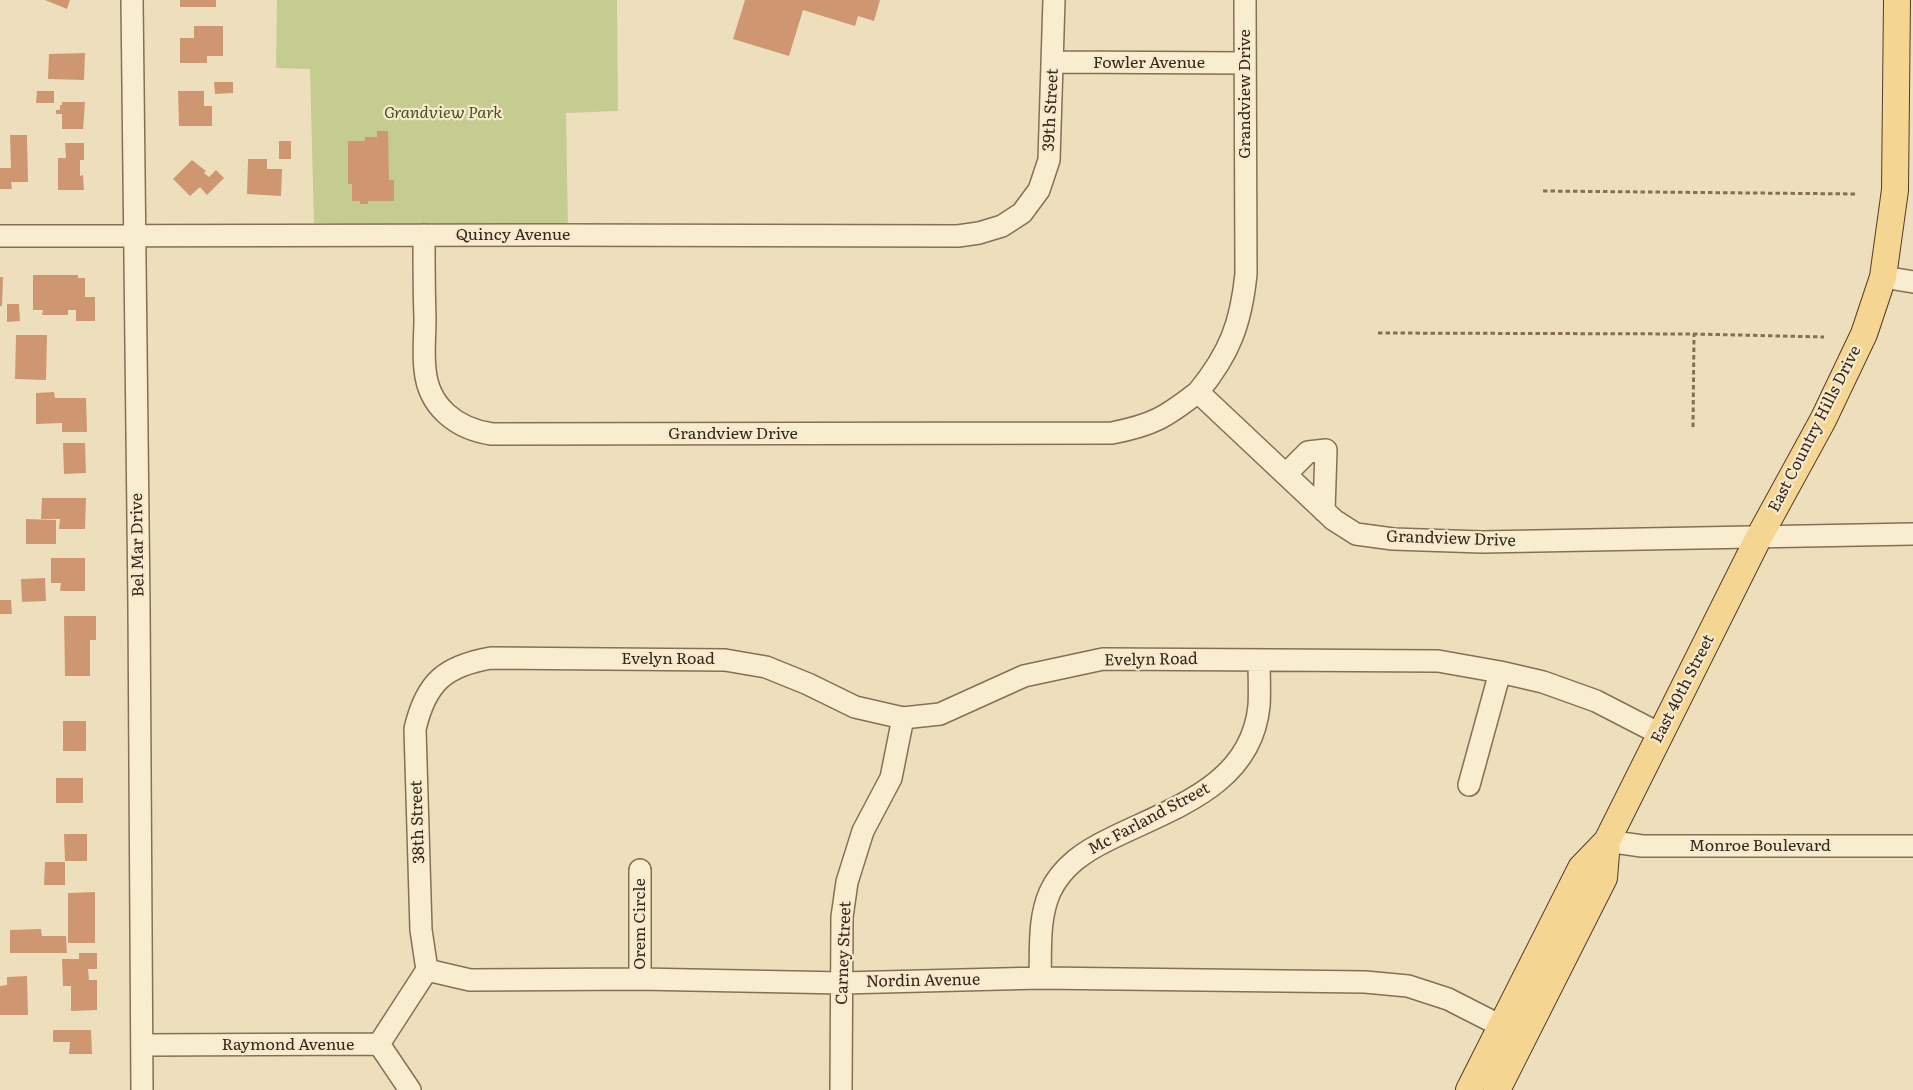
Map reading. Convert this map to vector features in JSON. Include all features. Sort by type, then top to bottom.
[{"type":"main road","name":"East Country Hills Drive","points":[[1759,537],[1823,420],[1864,334],[1882,277],[1895,190],[1897,0]]},
{"type":"main road","name":"East 40th Street","points":[[1469,1090],[1581,868],[1607,841],[1759,537]]},
{"type":"main road","name":"East 40th Street","points":[[1497,1090],[1604,878],[1607,841]]},
{"type":"street","name":"Bel Mar Drive","points":[[132,0],[140,618],[142,1090]]},
{"type":"street","name":"39th Street","points":[[1022,213],[1039,190],[1049,160],[1054,0]]},
{"type":"street","name":"Grandview Drive","points":[[424,235],[425,371],[433,396],[446,414],[459,425],[476,432],[492,434],[1112,433],[1143,427],[1170,414],[1198,392],[1214,373],[1239,323],[1246,274],[1245,0]]},
{"type":"street","name":"Fowler Avenue","points":[[1053,63],[1245,63]]},
{"type":"street","name":"Quincy Avenue","points":[[0,236],[958,236],[1002,226],[1022,213]]},
{"type":"street","points":[[1882,277],[1913,282]]},
{"type":"street","name":"Grandview Drive","points":[[1198,392],[1334,520],[1356,534],[1393,539],[1482,542],[1913,534]]},
{"type":"street","points":[[1286,474],[1308,452],[1326,450],[1324,511]]},
{"type":"street","name":"Evelyn Road","points":[[438,679],[454,668],[491,658],[725,660],[766,667],[855,707],[903,718],[939,714],[1023,676],[1103,659],[1438,661],[1543,682],[1596,701],[1660,734]]},
{"type":"street","name":"Mc Farland Street","points":[[1040,978],[1044,908],[1061,875],[1075,859],[1094,847],[1200,794],[1230,772],[1249,742],[1255,725],[1259,706],[1259,660]]},
{"type":"street","points":[[1469,785],[1500,672]]},
{"type":"street","name":"38th Street","points":[[427,970],[421,930],[415,729],[420,710],[438,679]]},
{"type":"street","name":"Carney Street","points":[[841,1090],[842,916],[847,882],[863,831],[891,778],[903,718]]},
{"type":"street","name":"Monroe Boulevard","points":[[1607,841],[1642,846],[1913,846]]},
{"type":"street","name":"Orem Circle","points":[[640,870],[640,979]]},
{"type":"street","points":[[379,1044],[427,970]]},
{"type":"street","name":"Nordin Avenue","points":[[427,970],[470,980],[640,979],[843,984],[1040,978],[1365,982],[1408,986],[1448,999],[1501,1026]]},
{"type":"street","name":"Raymond Avenue","points":[[142,1045],[379,1044],[410,1090]]},
{"type":"path","points":[[1543,191],[1857,194]]},
{"type":"path","points":[[1378,333],[1694,334],[1824,337]]},
{"type":"path","points":[[1693,427],[1694,334]]},
{"type":"green space","name":"Grandview Park","points":[[277,0],[617,0],[618,111],[566,113],[568,231],[314,223],[310,69],[276,68]]},
{"type":"building","points":[[45,0],[70,0],[67,9]]},
{"type":"building","points":[[180,0],[216,0],[216,7],[180,7]]},
{"type":"building","points":[[745,0],[880,0],[874,21],[858,16],[855,26],[803,10],[789,56],[733,39]]},
{"type":"building","points":[[194,26],[223,26],[223,56],[207,56],[207,63],[180,63],[180,38],[194,38]]},
{"type":"building","points":[[85,53],[84,80],[48,79],[49,54]]},
{"type":"building","points":[[214,82],[233,82],[233,93],[215,94]]},
{"type":"building","points":[[37,91],[54,91],[54,103],[36,103]]},
{"type":"building","points":[[178,91],[204,91],[204,106],[212,106],[212,126],[179,126]]},
{"type":"building","points":[[62,102],[85,102],[83,129],[62,129],[62,114],[56,114],[56,110],[60,110]]},
{"type":"building","points":[[377,131],[388,131],[389,180],[394,180],[394,201],[368,201],[368,204],[360,204],[360,201],[352,201],[352,184],[348,184],[348,141],[365,141],[365,137],[377,137]]},
{"type":"building","points":[[10,135],[27,135],[28,182],[11,182],[12,189],[0,189],[0,168],[11,168]]},
{"type":"building","points":[[279,141],[291,141],[291,159],[279,159]]},
{"type":"building","points":[[65,143],[84,143],[84,160],[80,160],[80,176],[83,175],[84,190],[58,190],[58,158],[66,158]]},
{"type":"building","points":[[248,159],[267,159],[267,169],[282,169],[281,196],[247,194]]},
{"type":"building","points":[[192,160],[206,171],[204,173],[209,177],[216,170],[224,178],[207,195],[200,187],[190,196],[173,179]]},
{"type":"building","points":[[33,275],[78,275],[78,278],[85,278],[85,297],[95,297],[95,321],[76,321],[76,310],[68,310],[68,315],[42,315],[43,310],[33,310]]},
{"type":"building","points":[[0,277],[3,277],[2,306],[0,306]]},
{"type":"building","points":[[7,304],[19,304],[20,321],[7,322]]},
{"type":"building","points":[[16,335],[47,335],[46,380],[15,379]]},
{"type":"building","points":[[54,392],[55,398],[86,398],[87,432],[62,432],[62,423],[36,424],[36,393]]},
{"type":"building","points":[[63,443],[85,443],[86,473],[64,474]]},
{"type":"building","points":[[42,498],[86,498],[85,529],[59,529],[60,519],[41,519]]},
{"type":"building","points":[[26,519],[56,520],[56,544],[26,544]]},
{"type":"building","points":[[51,558],[85,558],[85,591],[60,591],[61,583],[51,583]]},
{"type":"building","points":[[45,578],[46,601],[22,602],[21,579]]},
{"type":"building","points":[[0,600],[11,600],[12,614],[0,614]]},
{"type":"building","points":[[64,616],[96,616],[96,640],[90,640],[90,676],[65,676]]},
{"type":"building","points":[[63,721],[86,721],[86,751],[63,751]]},
{"type":"building","points":[[56,778],[83,778],[83,803],[56,803]]},
{"type":"building","points":[[64,834],[87,834],[87,861],[65,861]]},
{"type":"building","points":[[45,862],[65,862],[65,885],[44,885]]},
{"type":"building","points":[[95,892],[95,943],[68,943],[68,893]]},
{"type":"building","points":[[41,929],[42,936],[66,936],[67,953],[10,953],[10,930]]},
{"type":"building","points":[[79,953],[97,953],[97,969],[88,969],[89,980],[97,980],[97,1010],[71,1011],[71,986],[63,986],[62,959],[79,959]]},
{"type":"building","points":[[27,976],[28,1015],[0,1015],[0,986],[7,985],[7,977]]},
{"type":"building","points":[[53,1030],[91,1030],[92,1054],[69,1054],[70,1042],[53,1042]]}]
